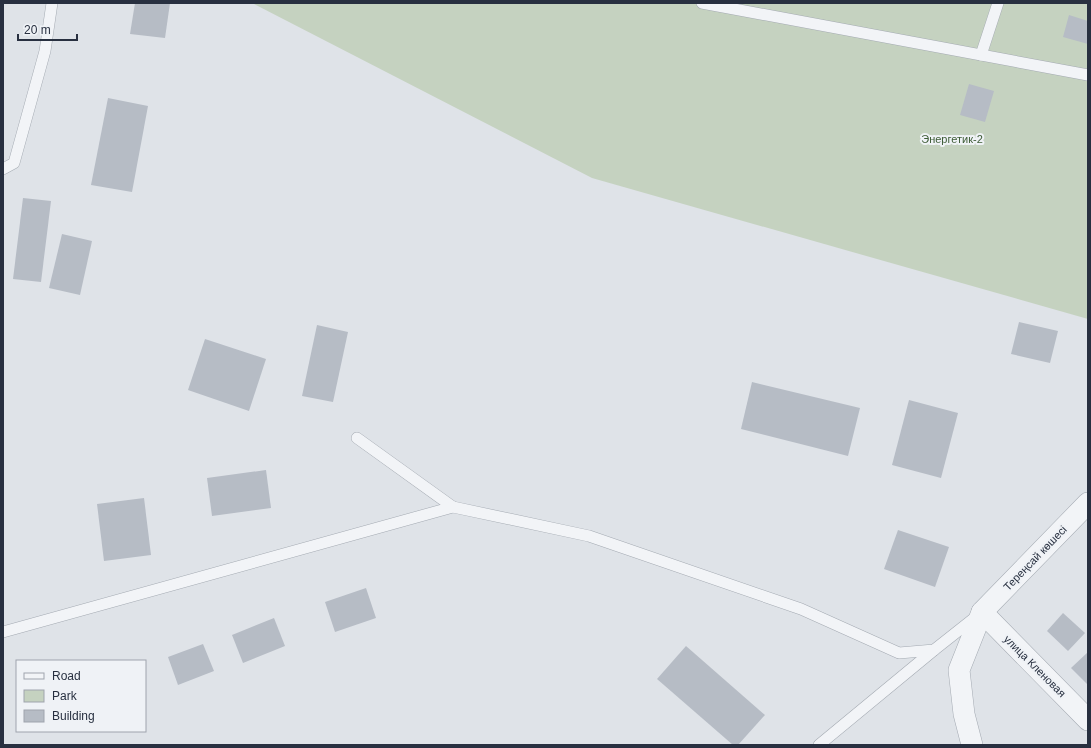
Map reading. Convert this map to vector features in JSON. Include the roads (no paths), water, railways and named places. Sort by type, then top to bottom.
[{"type":"street","name":"Тереңсай көшесі","points":[[982,612],[1088,503]]},
{"type":"street","name":"улица Кленовая","points":[[982,612],[1088,720]]},
{"type":"street","points":[[972,745],[964,714],[959,670],[982,612]]},
{"type":"lane","points":[[3,169],[14,162],[44,51],[52,3]]},
{"type":"lane","points":[[981,55],[998,3]]},
{"type":"lane","points":[[708,4],[1088,75]]},
{"type":"lane","points":[[357,438],[453,507],[589,536],[801,609],[899,653],[934,650]]},
{"type":"lane","points":[[3,632],[453,507]]},
{"type":"lane","points":[[819,745],[982,612]]},
{"type":"park label","name":"Энергетик-2","points":[[952,139]]}]
